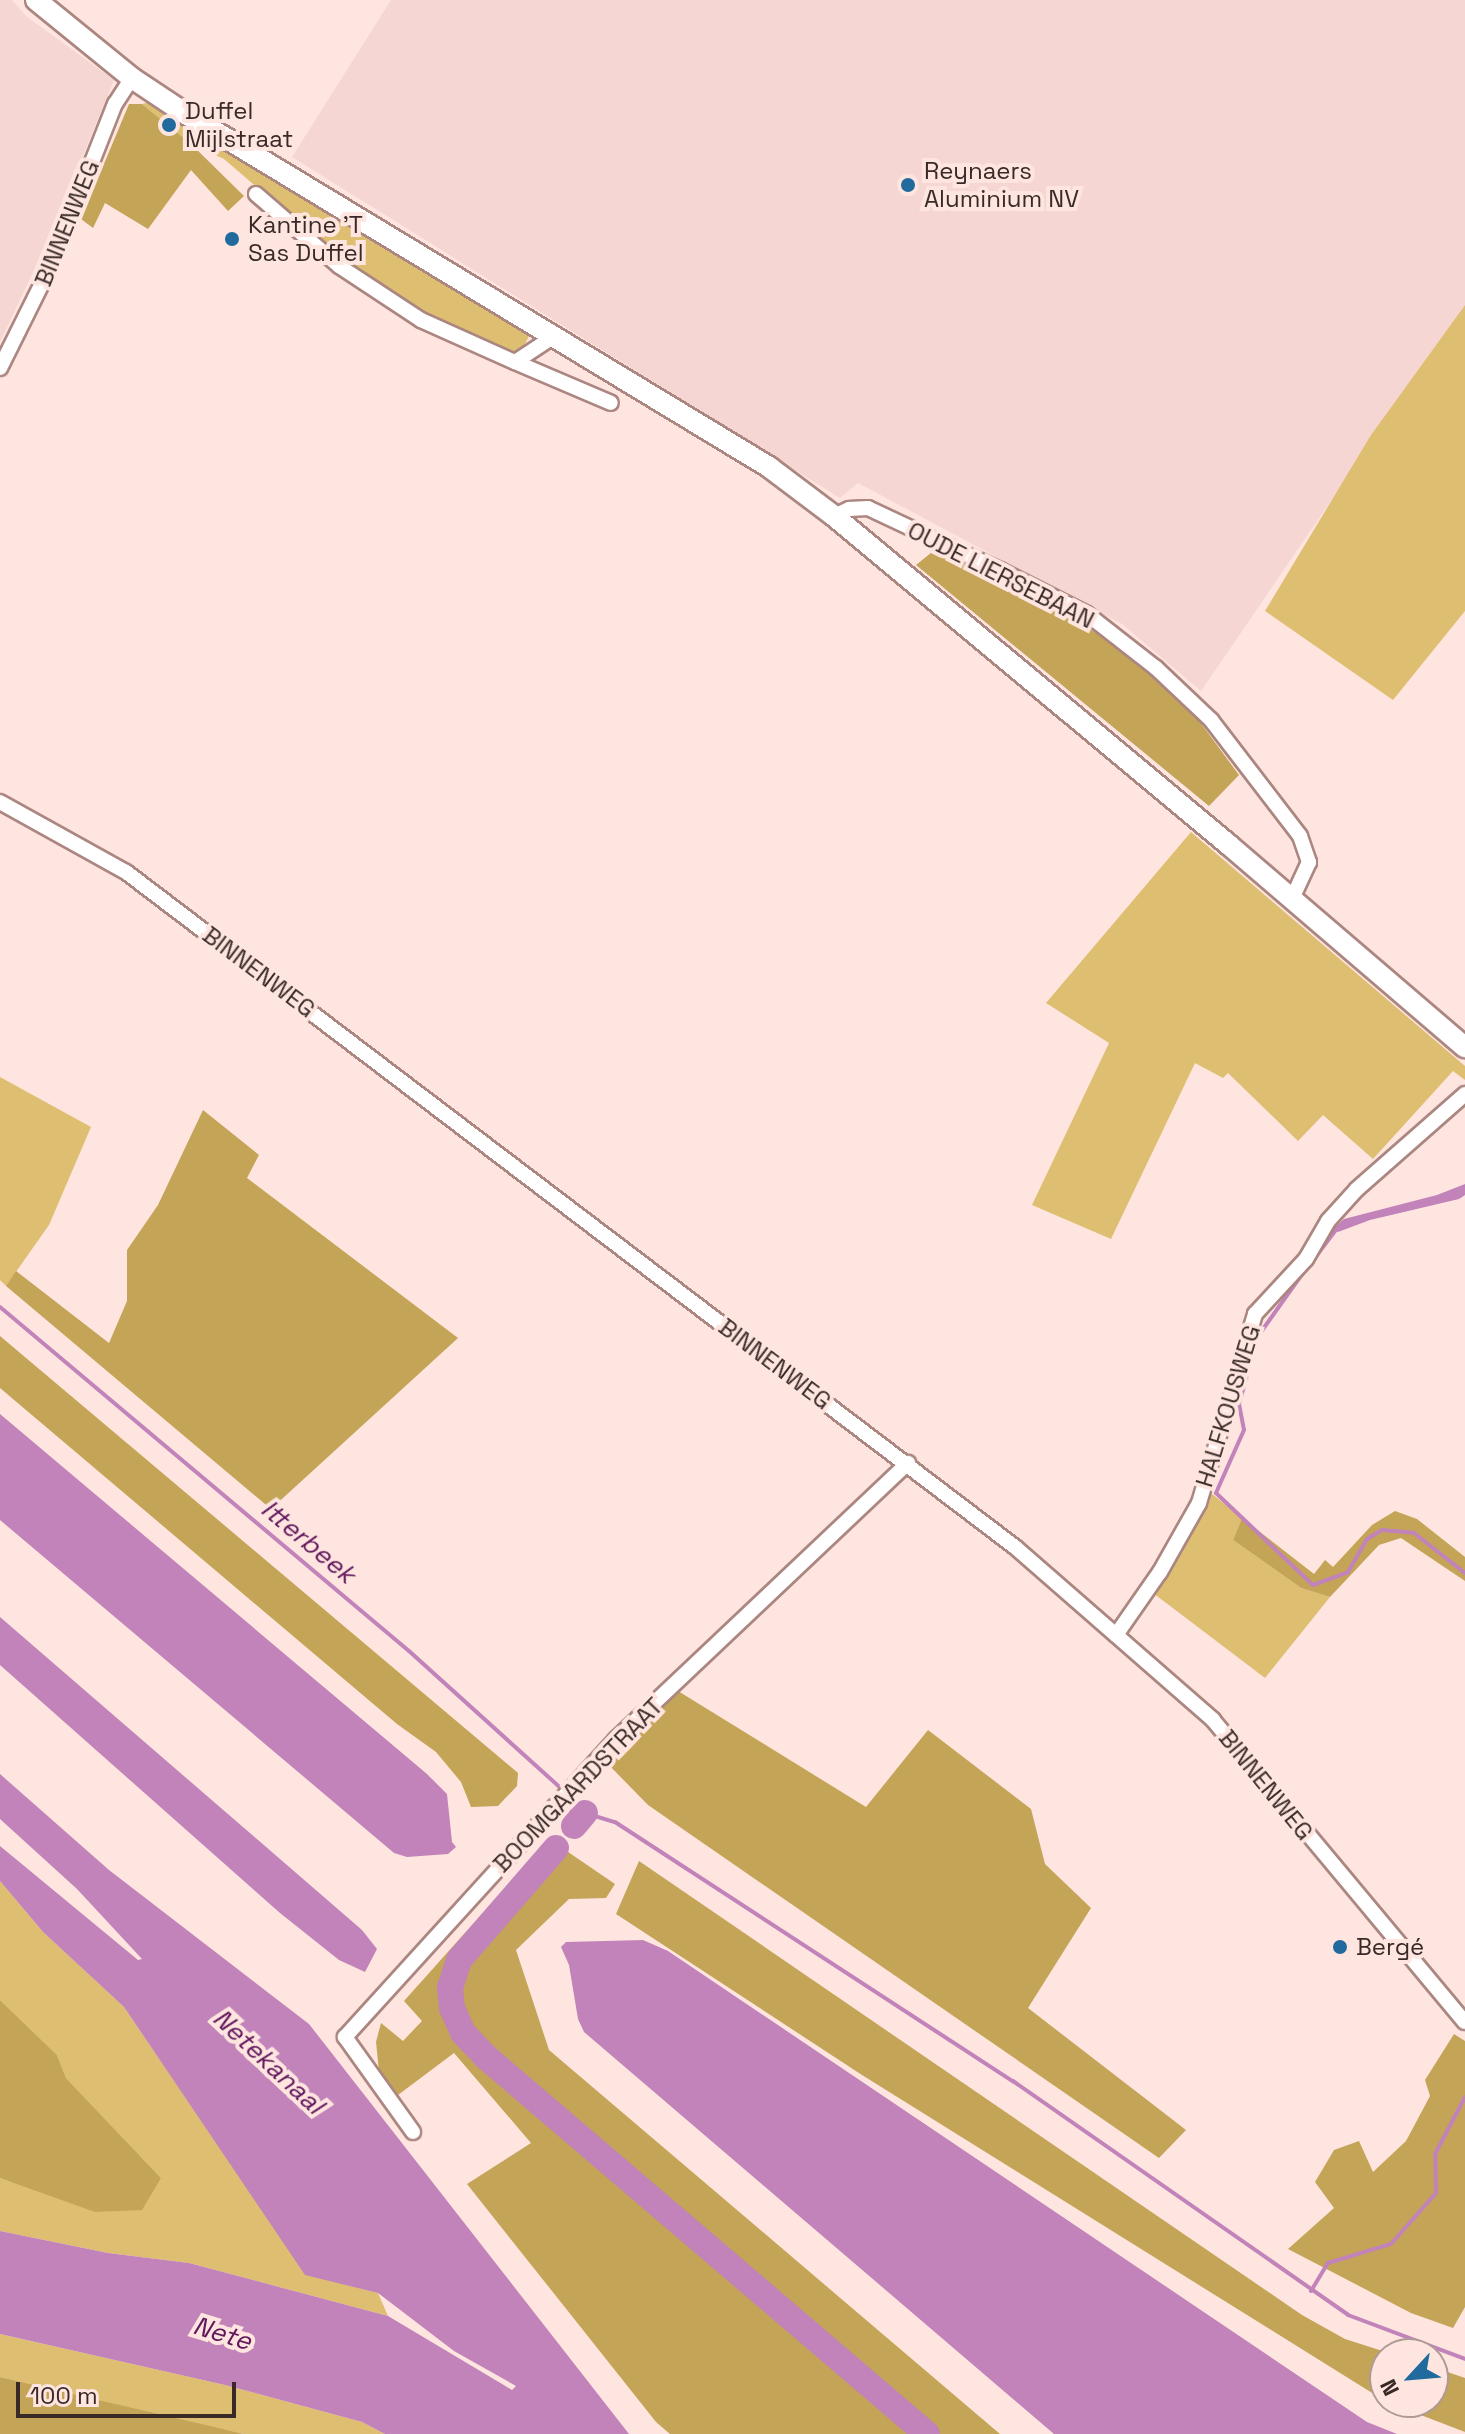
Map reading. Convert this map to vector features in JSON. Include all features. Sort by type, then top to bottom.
[{"type":"main road","name":"OUDE LIERSEBAAN","points":[[36,0],[132,78],[221,136],[556,335],[769,467],[834,516],[1229,845],[1465,1047]]},
{"type":"street","name":"BINNENWEG","points":[[0,368],[53,261],[115,104],[132,78]]},
{"type":"street","points":[[256,194],[339,266],[421,320],[611,403]]},
{"type":"street","points":[[515,362],[556,335]]},
{"type":"street","name":"OUDE LIERSEBAAN","points":[[834,516],[849,509],[868,508],[1000,570],[1087,614],[1156,668],[1211,720],[1300,836],[1309,862],[1291,901]]},
{"type":"street","name":"BINNENWEG","points":[[0,802],[126,872],[1015,1547],[1213,1720],[1465,2022]]},
{"type":"street","name":"HALFKOUSWEG","points":[[1116,1635],[1160,1572],[1199,1503],[1255,1314],[1306,1259],[1328,1221],[1357,1189],[1465,1094]]},
{"type":"street","name":"BOOMGAARDSTRAAT","points":[[413,2132],[345,2037],[616,1739],[908,1463]]},
{"type":"shaded area","points":[[0,0],[12,0],[26,16],[114,80],[47,243],[0,342]]},
{"type":"shaded area","points":[[391,0],[1465,0],[1465,305],[1371,435],[1363,454],[1201,691],[1122,624],[858,483],[840,498],[292,157]]},
{"type":"shaded area","points":[[150,102],[521,326],[530,334],[521,352],[508,354],[455,331],[343,261],[224,159],[190,143],[142,104]]},
{"type":"shaded area","points":[[129,104],[142,104],[190,143],[244,196],[228,211],[191,170],[148,229],[105,203],[93,228],[81,219]]},
{"type":"shaded area","points":[[1465,305],[1465,611],[1393,700],[1265,611],[1371,435]]},
{"type":"shaded area","points":[[937,548],[995,572],[1121,648],[1200,722],[1239,775],[1209,806],[916,565]]},
{"type":"shaded area","points":[[1191,832],[1465,1066],[1465,1080],[1453,1071],[1373,1159],[1323,1115],[1298,1141],[1228,1073],[1223,1078],[1195,1063],[1111,1239],[1032,1205],[1109,1043],[1046,1003]]},
{"type":"shaded area","points":[[0,1077],[91,1127],[49,1225],[6,1286],[0,1280]]},
{"type":"shaded area","points":[[203,1110],[259,1155],[247,1178],[458,1338],[271,1509],[6,1286],[16,1271],[109,1343],[127,1301],[127,1250],[158,1205]]},
{"type":"shaded area","points":[[0,1336],[518,1773],[517,1786],[498,1806],[471,1807],[461,1782],[436,1752],[397,1724],[0,1388]]},
{"type":"shaded area","points":[[1211,1493],[1242,1518],[1233,1540],[1301,1588],[1330,1597],[1265,1678],[1153,1593]]},
{"type":"shaded area","points":[[1395,1511],[1417,1519],[1465,1557],[1465,1581],[1401,1538],[1379,1545],[1330,1597],[1301,1588],[1233,1540],[1242,1518],[1314,1574],[1325,1560],[1333,1567],[1372,1525]]},
{"type":"shaded area","points":[[678,1691],[866,1807],[928,1730],[1031,1809],[1045,1864],[1091,1908],[1028,2008],[1186,2130],[1159,2158],[648,1805],[604,1760]]},
{"type":"shaded area","points":[[549,1839],[615,1884],[606,1898],[569,1899],[516,1950],[549,2050],[1000,2434],[670,2434],[656,2422],[467,2184],[531,2143],[454,2053],[398,2095],[379,2071],[376,2042],[381,2023],[403,2041],[422,2021],[404,2001]]},
{"type":"shaded area","points":[[639,1861],[1302,2315],[1345,2339],[1369,2347],[1369,2391],[862,2075],[616,1914]]},
{"type":"shaded area","points":[[0,1881],[43,1932],[124,2007],[305,2274],[378,2293],[388,2316],[189,2263],[108,2253],[0,2231],[0,2178],[11,2182],[161,2178],[66,2078],[57,2055],[0,2000]]},
{"type":"shaded area","points":[[0,2000],[57,2055],[66,2078],[161,2178],[142,2210],[95,2212],[0,2178]]},
{"type":"shaded area","points":[[1454,2034],[1465,2041],[1465,2307],[1453,2328],[1411,2313],[1288,2249],[1334,2208],[1315,2182],[1334,2150],[1359,2141],[1373,2172],[1406,2141],[1430,2096],[1425,2080]]},
{"type":"shaded area","points":[[0,2334],[225,2385],[362,2422],[385,2434],[244,2434],[0,2377]]},
{"type":"shaded area","points":[[1449,2372],[1465,2378],[1465,2432],[1429,2418],[1449,2418]]},
{"type":"shaded area","points":[[0,2377],[215,2427],[244,2434],[0,2434]]},
{"type":"water","points":[[1465,1184],[1465,1195],[1459,1199],[1370,1220],[1338,1232],[1333,1229],[1344,1219],[1437,1195]]},
{"type":"water","points":[[0,1414],[427,1774],[447,1794],[452,1842],[456,1847],[448,1854],[407,1857],[394,1853],[0,1520]]},
{"type":"water","points":[[0,1617],[362,1930],[377,1949],[365,1972],[339,1960],[280,1913],[0,1665]]},
{"type":"water","points":[[0,1774],[109,1870],[309,2024],[629,2434],[385,2434],[362,2422],[225,2385],[0,2334],[0,2231],[108,2253],[189,2263],[388,2316],[512,2390],[516,2386],[454,2351],[378,2293],[305,2275],[124,2007],[43,1932],[0,1881],[0,1846],[138,1960],[142,1959],[77,1889],[0,1819]]},
{"type":"water","points":[[643,1940],[668,1951],[1367,2422],[1397,2434],[1054,2434],[584,2032],[578,2019],[569,1965],[561,1947],[566,1942]]},
{"type":"waterway","points":[[1314,1259],[1337,1228]]},
{"type":"waterway","points":[[1308,1266],[1258,1336],[1239,1404],[1244,1430],[1216,1493],[1313,1585],[1348,1572],[1367,1539],[1382,1530],[1414,1533],[1465,1573]]},
{"type":"waterway","name":"Itterbeek","points":[[0,1307],[409,1651],[564,1791]]},
{"type":"waterway","points":[[570,1798],[585,1813],[615,1822],[1013,2081],[1348,2315],[1465,2359]]},
{"type":"waterway","points":[[574,1826],[585,1813]]},
{"type":"waterway","points":[[556,1848],[459,1960],[450,1987],[452,2008],[463,2033],[486,2057],[927,2434]]},
{"type":"waterway","points":[[1311,2291],[1328,2263],[1391,2244],[1436,2193],[1435,2154],[1465,2097]]},
{"type":"place","name":"Duffel Mijlstraat","points":[[169,125]]},
{"type":"place","name":"Reynaers Aluminium NV","points":[[908,185]]},
{"type":"place","name":"Kantine 'T Sas Duffel","points":[[232,239]]},
{"type":"place","name":"Bergé","points":[[1340,1947]]},
{"type":"water label","name":"Netekanaal","points":[[268,2062]]},
{"type":"water label","name":"Nete","points":[[222,2334]]}]
